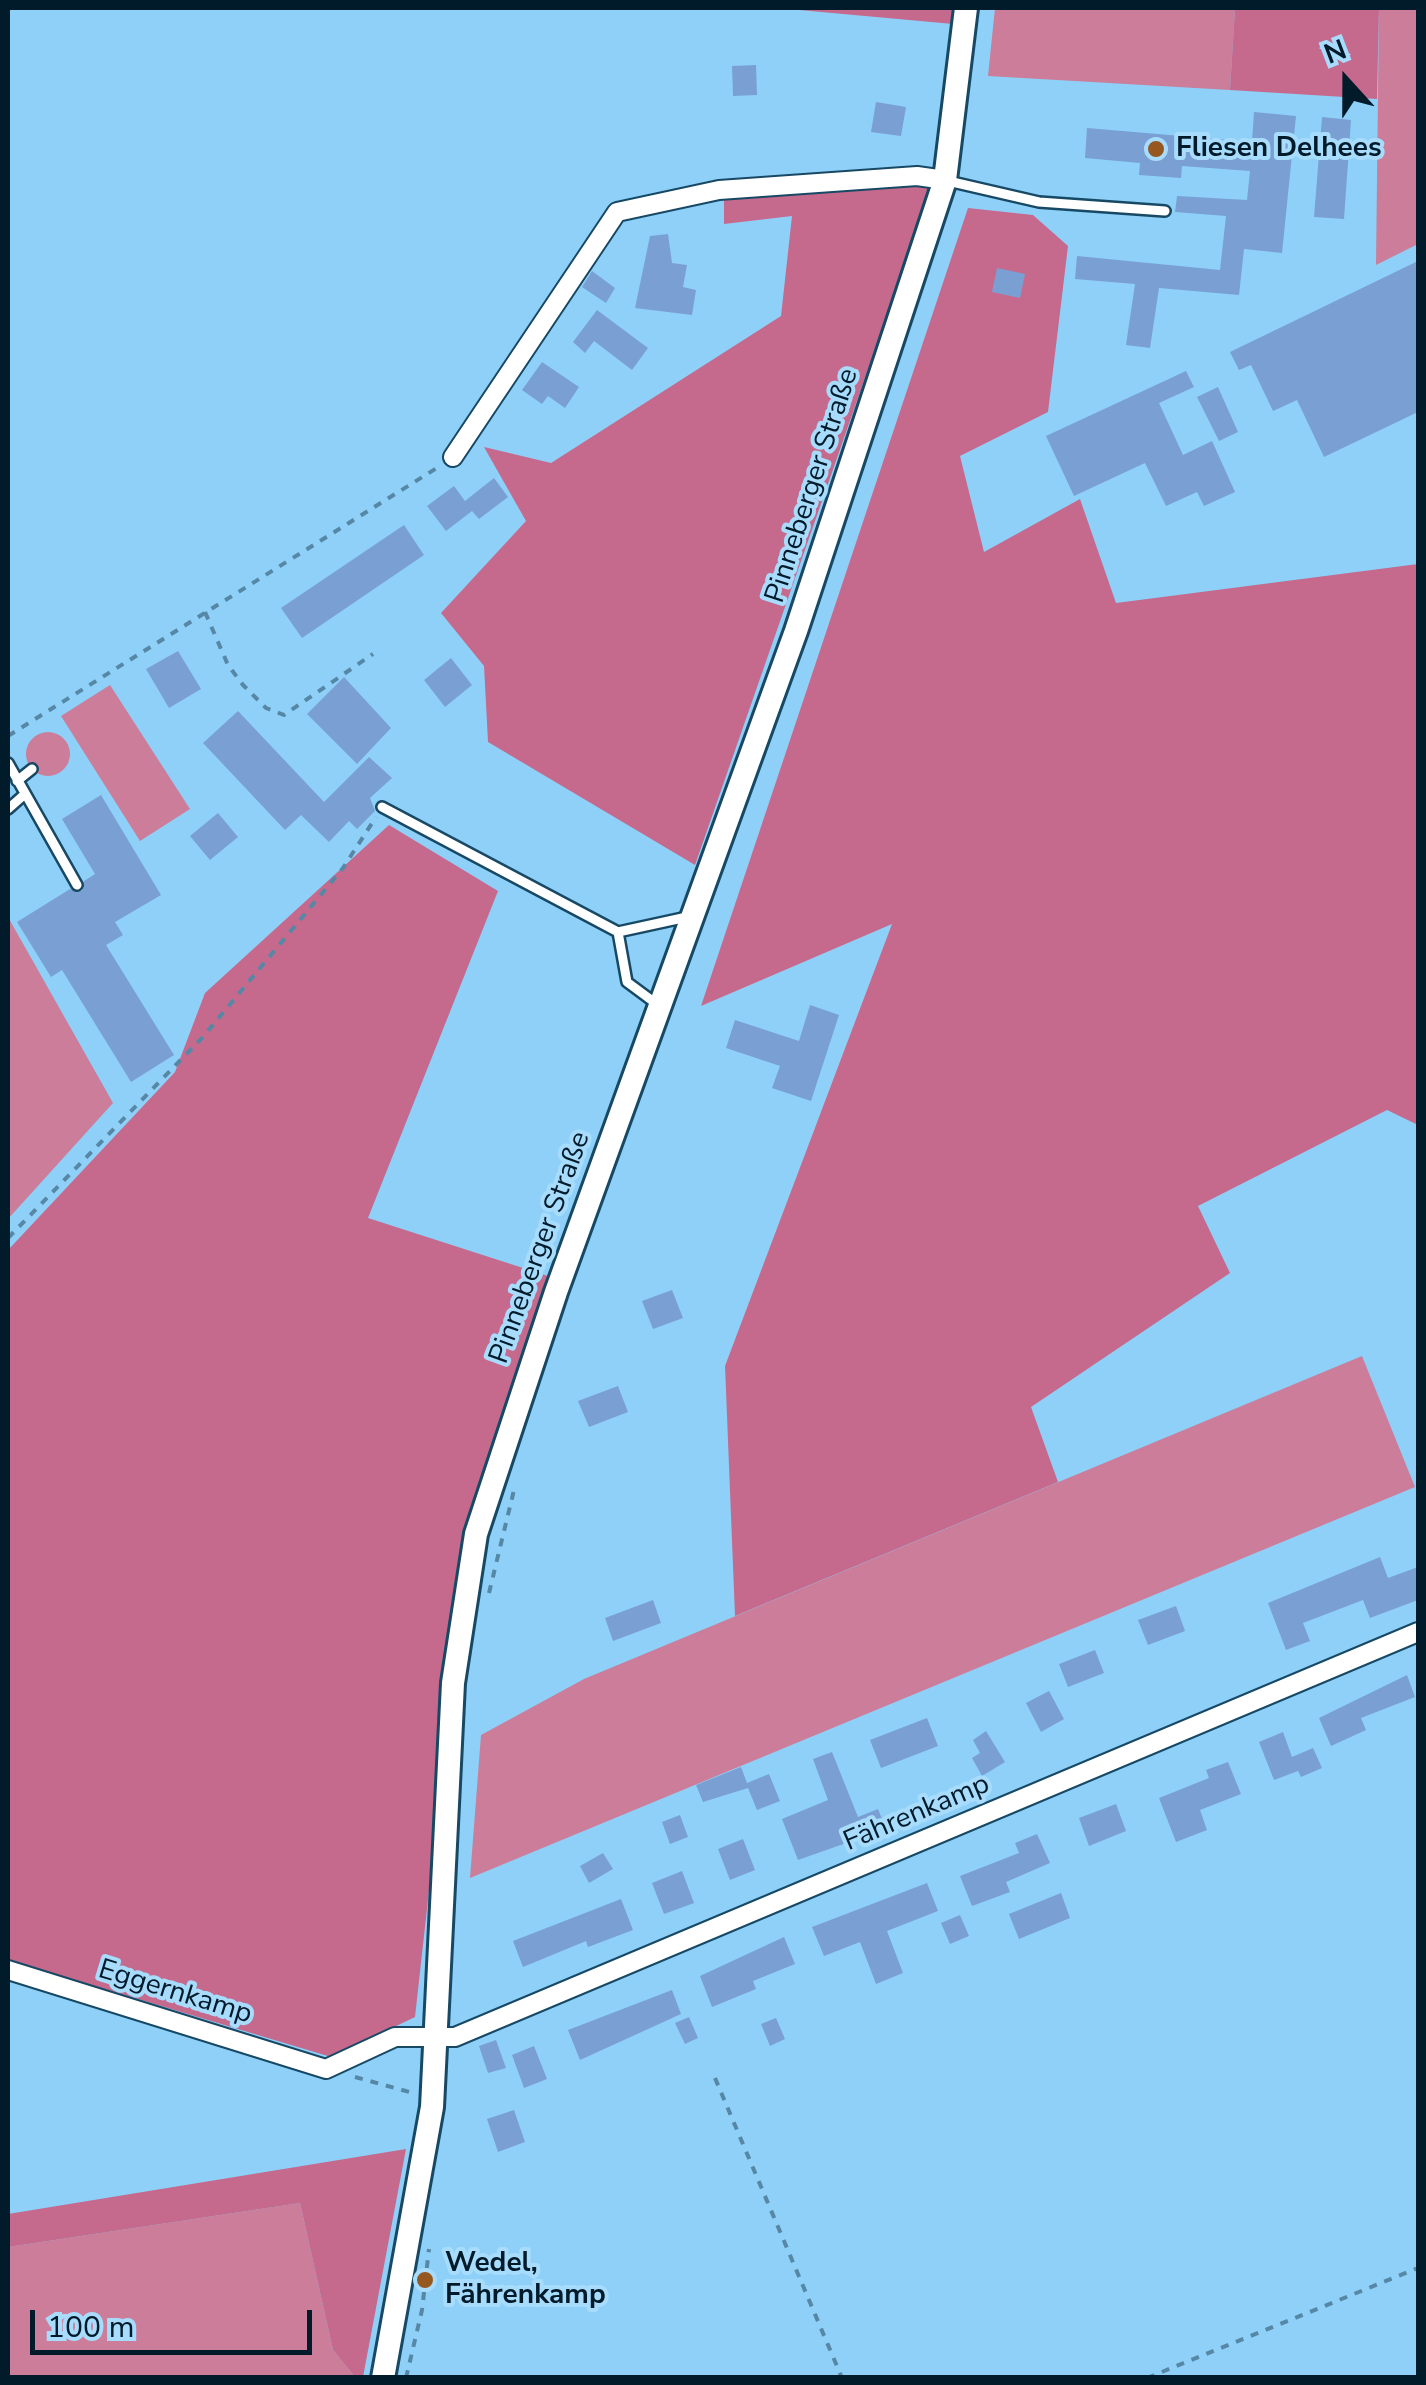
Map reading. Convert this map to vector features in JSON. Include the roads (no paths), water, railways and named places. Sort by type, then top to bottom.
[{"type":"main road","name":"Pinneberger Straße","points":[[383,2378],[432,2098],[452,1683],[476,1534],[498,1458],[796,631],[946,180],[966,8]]},
{"type":"street","points":[[453,458],[616,212],[718,190],[917,176],[946,180]]},
{"type":"street","name":"Fährenkamp","points":[[435,2035],[455,2037],[1418,1632]]},
{"type":"street","name":"Eggernkamp","points":[[8,1970],[326,2069],[395,2037],[435,2035]]},
{"type":"lane","points":[[946,180],[961,188],[1039,202],[1165,211]]},
{"type":"lane","points":[[8,763],[77,885]]},
{"type":"lane","points":[[18,780],[32,769]]},
{"type":"lane","points":[[8,810],[25,794]]},
{"type":"lane","points":[[382,807],[618,932],[695,915]]},
{"type":"lane","points":[[618,932],[627,982],[660,1007]]},
{"type":"place","name":"Fliesen Delhees","points":[[1156,149]]},
{"type":"place","name":"Wedel, Fährenkamp","points":[[425,2280]]}]
